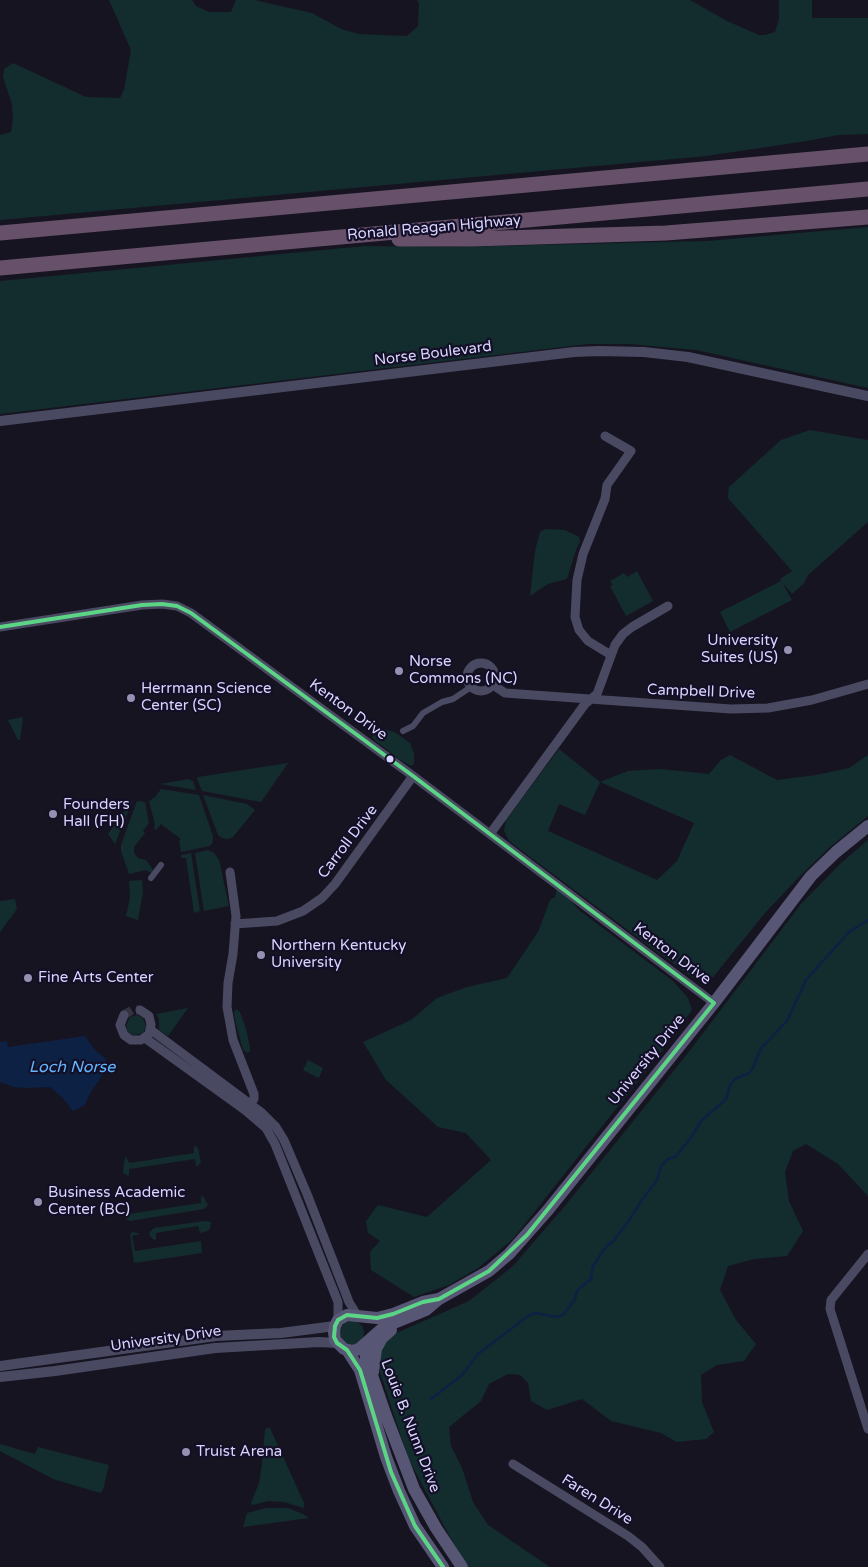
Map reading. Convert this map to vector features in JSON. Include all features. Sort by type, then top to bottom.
[{"type":"highway","points":[[0,233],[868,154]]},
{"type":"highway","name":"Ronald Reagan Highway","points":[[0,268],[868,189]]},
{"type":"highway","points":[[350,236],[417,240],[656,234],[868,217]]},
{"type":"main road","name":"University Drive","points":[[342,1346],[356,1350],[367,1343],[384,1326],[426,1310],[439,1299],[489,1271],[527,1235],[714,1003],[811,876],[836,852],[868,826]]},
{"type":"main road","name":"University Drive","points":[[336,1323],[347,1315],[378,1318],[423,1302],[439,1299]]},
{"type":"main road","points":[[360,1316],[370,1328],[367,1343]]},
{"type":"main road","points":[[372,1375],[376,1349],[382,1338],[399,1320]]},
{"type":"main road","points":[[336,1323],[334,1337],[342,1346]]},
{"type":"main road","name":"Louie B. Nunn Drive","points":[[367,1343],[366,1358],[414,1489],[436,1528],[462,1567]]},
{"type":"main road","name":"Louie B. Nunn Drive","points":[[342,1346],[360,1370],[388,1464],[399,1492],[415,1526],[443,1567]]},
{"type":"street","name":"Norse Boulevard","points":[[0,422],[574,352],[599,351],[644,352],[688,357],[868,396]]},
{"type":"street","points":[[605,436],[631,451],[607,486],[605,499],[583,554],[577,580],[575,617],[579,630],[588,641],[611,655]]},
{"type":"street","name":"Kenton Drive","points":[[0,627],[142,605],[162,604],[177,606],[191,613],[413,776],[714,1003]]},
{"type":"street","points":[[490,834],[589,700],[597,694],[615,644],[632,626],[668,606]]},
{"type":"street","points":[[403,731],[413,726],[423,713],[442,702],[453,699],[471,687],[467,679],[468,671],[478,664],[487,665],[494,672],[495,676],[492,685]]},
{"type":"street","name":"Campbell Drive","points":[[471,687],[474,690],[482,691],[490,688],[492,685],[505,693],[730,709],[768,708],[812,700],[868,684]]},
{"type":"street","name":"Carroll Drive","points":[[236,924],[277,921],[303,910],[322,898],[335,884],[413,776]]},
{"type":"street","points":[[151,878],[161,865]]},
{"type":"street","points":[[230,872],[236,924],[228,983],[227,1007],[234,1040],[254,1094],[254,1099],[248,1107]]},
{"type":"street","points":[[124,1016],[120,1025],[124,1035],[136,1041],[145,1038],[152,1025],[149,1016],[140,1010]]},
{"type":"street","points":[[151,1030],[248,1107],[266,1128],[275,1144],[338,1302],[336,1323]]},
{"type":"street","points":[[145,1038],[248,1107],[261,1112],[276,1127],[284,1140],[350,1302],[360,1316]]},
{"type":"street","points":[[868,1254],[831,1300],[830,1309],[868,1429]]},
{"type":"street","name":"University Drive","points":[[0,1366],[216,1336],[281,1333],[336,1323]]},
{"type":"street","name":"University Drive","points":[[0,1377],[215,1348],[319,1342],[342,1346]]},
{"type":"street","name":"Faren Drive","points":[[513,1464],[628,1536],[650,1555],[660,1567]]},
{"type":"green space","points":[[109,0],[192,0],[196,6],[209,12],[231,12],[236,0],[254,0],[312,13],[341,29],[359,34],[407,36],[418,26],[419,4],[417,0],[690,0],[727,21],[759,35],[765,35],[775,32],[779,19],[779,0],[812,0],[812,18],[868,18],[868,134],[838,135],[706,156],[0,220],[0,135],[11,132],[13,120],[12,104],[3,77],[4,69],[13,63],[86,97],[120,98],[124,90],[131,50]]},
{"type":"green space","points":[[868,227],[868,388],[696,350],[630,344],[588,344],[0,414],[0,281],[365,246],[454,247],[707,241]]},
{"type":"green space","points":[[810,430],[868,440],[868,522],[808,575],[804,583],[792,594],[782,582],[792,600],[730,632],[720,612],[781,581],[780,579],[792,571],[728,498],[729,487],[781,440]]},
{"type":"green space","points":[[546,529],[565,530],[579,537],[580,541],[567,579],[548,584],[530,596],[535,551],[540,532]]},
{"type":"green space","points":[[637,571],[653,601],[626,616],[610,586],[613,585],[610,581],[624,573],[627,577]]},
{"type":"green space","points":[[23,717],[20,740],[18,740],[8,720]]},
{"type":"green space","points":[[385,729],[396,733],[410,743],[414,754],[414,764],[411,766],[399,759],[372,738],[378,730]]},
{"type":"green space","points":[[559,749],[600,782],[628,771],[660,769],[709,774],[721,760],[730,755],[777,780],[849,768],[868,755],[868,816],[830,847],[797,879],[765,913],[713,977],[702,979],[692,977],[509,841],[504,831],[506,820]],"holes":[[[600,782],[694,823],[677,861],[657,880],[548,831],[559,804],[585,815]]]},
{"type":"green space","points":[[288,763],[261,802],[202,791],[197,779],[198,777]]},
{"type":"green space","points":[[188,779],[193,781],[196,790],[160,784]]},
{"type":"green space","points":[[161,789],[199,795],[213,836],[213,842],[210,846],[181,852],[179,841],[181,839],[161,824],[156,830],[154,828],[155,825],[149,801]]},
{"type":"green space","points":[[203,795],[247,804],[255,810],[233,837],[228,839],[222,838],[218,835]]},
{"type":"green space","points":[[133,799],[115,844],[108,834]]},
{"type":"green space","points":[[137,801],[145,802],[149,823],[143,831],[145,833],[134,847],[134,853],[138,858],[146,860],[153,870],[151,873],[146,870],[129,874],[121,851],[121,845]]},
{"type":"green space","points":[[868,840],[868,1196],[838,1164],[806,1144],[793,1151],[785,1172],[789,1201],[803,1231],[787,1256],[754,1259],[728,1266],[720,1290],[736,1320],[756,1344],[744,1361],[717,1365],[701,1375],[702,1402],[714,1432],[706,1439],[677,1442],[661,1433],[611,1421],[582,1399],[547,1410],[531,1401],[528,1383],[520,1375],[508,1374],[489,1384],[481,1401],[449,1427],[451,1446],[462,1468],[473,1502],[488,1525],[550,1567],[469,1567],[459,1554],[408,1458],[380,1372],[381,1348],[392,1335],[469,1301],[513,1266],[564,1207],[688,1053],[801,904],[841,863]]},
{"type":"green space","points":[[208,850],[214,853],[219,860],[229,906],[204,911],[195,853]]},
{"type":"green space","points":[[191,853],[200,911],[194,913],[186,858],[181,858],[181,855]]},
{"type":"green space","points":[[142,880],[143,892],[138,920],[126,916],[130,898],[129,881]]},
{"type":"green space","points":[[557,889],[567,896],[579,910],[673,981],[688,998],[692,1010],[665,1047],[513,1239],[478,1268],[449,1285],[414,1297],[371,1270],[370,1252],[380,1241],[368,1233],[366,1221],[378,1205],[427,1217],[491,1160],[466,1133],[438,1127],[386,1080],[363,1042],[411,1020],[437,998],[467,987],[507,978],[538,932],[550,900],[555,897]]},
{"type":"green space","points":[[15,899],[17,909],[0,932],[0,901]]},
{"type":"green space","points":[[188,1008],[168,1036],[159,1030],[159,1019],[156,1014]]},
{"type":"green space","points":[[236,1009],[240,1012],[246,1029],[250,1048],[250,1051],[247,1053],[243,1050],[236,1024],[234,1013]]},
{"type":"green space","points":[[137,1015],[143,1018],[146,1027],[143,1033],[134,1035],[128,1032],[126,1026],[130,1017]]},
{"type":"green space","points":[[308,1060],[323,1068],[319,1078],[303,1070]]},
{"type":"green space","points":[[194,1146],[198,1148],[201,1162],[198,1166],[196,1166],[195,1159],[129,1169],[129,1176],[123,1173],[126,1156],[129,1163],[194,1153]]},
{"type":"green space","points":[[203,1196],[208,1205],[204,1209],[130,1221],[126,1219],[124,1213],[126,1208],[128,1208],[129,1214],[201,1203],[201,1197]]},
{"type":"green space","points":[[205,1221],[211,1222],[210,1229],[200,1233],[198,1226],[156,1233],[156,1239],[154,1240],[149,1233],[154,1228]]},
{"type":"green space","points":[[132,1232],[139,1234],[132,1236],[135,1251],[201,1241],[202,1253],[134,1263],[130,1235]]},
{"type":"green space","points":[[352,1321],[360,1325],[364,1333],[360,1341],[352,1345],[344,1341],[340,1333],[344,1325]]},
{"type":"green space","points":[[270,1428],[304,1503],[304,1508],[284,1502],[268,1501],[253,1505],[251,1503],[259,1483],[265,1430]]},
{"type":"green space","points":[[0,1444],[35,1454],[38,1447],[109,1465],[103,1490],[100,1493],[53,1479],[0,1451]]},
{"type":"green space","points":[[266,1508],[288,1508],[309,1518],[243,1527],[247,1513]]},
{"type":"water","name":"Loch Norse","points":[[85,1036],[95,1050],[106,1059],[105,1071],[89,1095],[85,1105],[73,1111],[63,1098],[50,1087],[14,1087],[0,1082],[0,1042],[7,1041],[8,1047]]},
{"type":"waterway","points":[[431,1399],[462,1375],[478,1354],[528,1316],[535,1313],[557,1317],[563,1315],[575,1299],[577,1291],[591,1279],[593,1266],[605,1248],[615,1239],[657,1180],[661,1166],[668,1159],[675,1157],[690,1139],[701,1121],[724,1101],[730,1085],[735,1079],[749,1073],[753,1068],[761,1048],[787,1021],[806,980],[849,932],[868,920]]},
{"type":"tunnel","points":[[124,1015],[132,1010],[140,1010]]},
{"type":"transit line","points":[[0,627],[142,605],[162,604],[177,606],[191,613],[413,776],[714,1003],[527,1235],[489,1271],[439,1299],[423,1302],[377,1318],[347,1315],[338,1320],[335,1326],[334,1337],[337,1343],[347,1350],[360,1370],[391,1472],[415,1526],[443,1567]]},
{"type":"place","name":"University Suites (US)","points":[[788,650]]},
{"type":"place","name":"Norse Commons (NC)","points":[[399,671]]},
{"type":"place","name":"Herrmann Science Center (SC)","points":[[131,698]]},
{"type":"place","name":"Founders Hall (FH)","points":[[53,814]]},
{"type":"place","name":"Northern Kentucky University","points":[[261,955]]},
{"type":"place","name":"Fine Arts Center","points":[[28,978]]},
{"type":"place","name":"Business Academic Center (BC)","points":[[38,1202]]},
{"type":"place","name":"Truist Arena","points":[[186,1452]]}]
